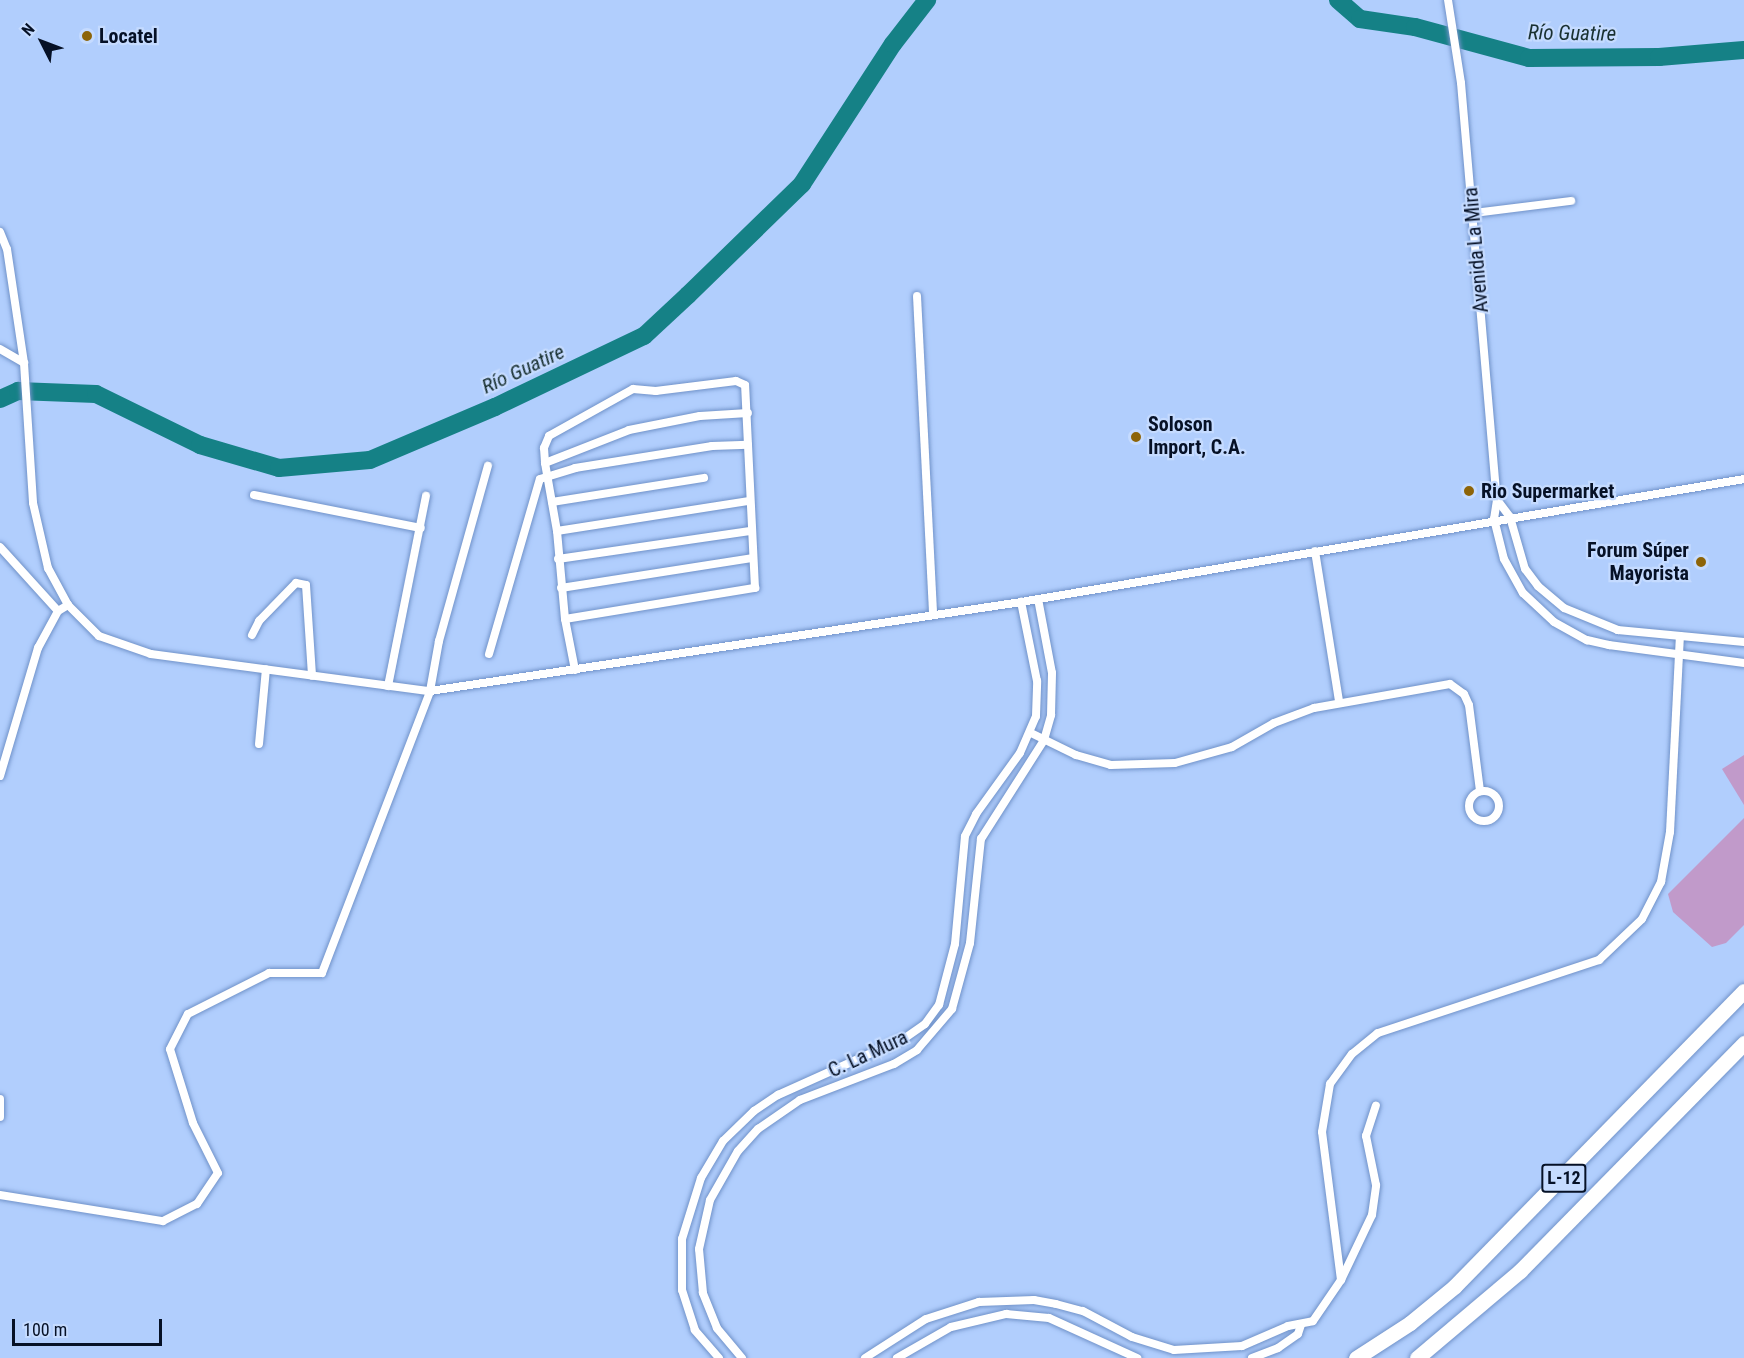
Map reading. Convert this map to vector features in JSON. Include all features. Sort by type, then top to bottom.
[{"type":"highway","name":"L-12","points":[[1367,1355],[1455,1286],[1744,991]]},
{"type":"highway","name":"L-12","points":[[1417,1358],[1528,1263],[1744,1043]]},
{"type":"street","name":"Avenida La Mira","points":[[1448,0],[1453,14],[1474,213],[1497,501],[1494,519],[1496,539],[1511,574],[1536,608],[1554,622],[1587,640],[1678,656],[1744,663]]},
{"type":"street","points":[[1474,213],[1571,201]]},
{"type":"street","points":[[0,232],[7,249],[24,363],[38,539],[48,568],[68,605],[99,636],[151,654],[430,691],[1021,602],[1494,519],[1744,479]]},
{"type":"street","points":[[917,296],[933,615]]},
{"type":"street","points":[[0,349],[24,363]]},
{"type":"street","points":[[565,620],[755,588],[748,501],[748,412],[744,385],[736,381],[656,391],[633,389],[555,430],[544,448],[546,474],[557,531],[565,620],[575,670]]},
{"type":"street","points":[[545,463],[628,430],[700,416],[748,412]]},
{"type":"street","points":[[489,654],[534,490],[546,474],[712,446],[748,445]]},
{"type":"street","points":[[0,1195],[163,1221],[197,1204],[218,1173],[193,1123],[170,1049],[188,1014],[269,973],[322,973],[430,691],[439,641],[488,466]]},
{"type":"street","points":[[552,502],[704,478]]},
{"type":"street","points":[[254,495],[421,528]]},
{"type":"street","points":[[388,686],[426,496]]},
{"type":"street","points":[[557,531],[748,501]]},
{"type":"street","points":[[1497,501],[1510,517],[1526,569],[1538,586],[1564,608],[1618,630],[1744,642]]},
{"type":"street","points":[[558,559],[750,531]]},
{"type":"street","points":[[0,546],[58,611]]},
{"type":"street","points":[[1315,550],[1339,701]]},
{"type":"street","points":[[561,588],[752,558]]},
{"type":"street","points":[[252,635],[259,621],[296,583],[306,585],[312,676]]},
{"type":"street","points":[[742,1358],[728,1345],[708,1312],[699,1271],[703,1222],[722,1176],[738,1151],[778,1114],[800,1100],[894,1064],[917,1050],[952,1009],[966,967],[978,890],[981,839],[1044,740],[1051,715],[1052,673],[1038,599]]},
{"type":"street","name":"C. La Mura","points":[[719,1358],[695,1330],[682,1290],[682,1239],[701,1179],[723,1141],[754,1111],[778,1095],[905,1038],[934,1013],[945,988],[955,944],[965,837],[976,814],[1031,733],[1038,699],[1037,681],[1021,602]]},
{"type":"street","points":[[0,776],[38,648],[58,611],[68,605]]},
{"type":"street","points":[[1341,1280],[1322,1132],[1330,1084],[1352,1054],[1378,1033],[1599,960],[1642,919],[1661,882],[1670,832],[1680,636]]},
{"type":"street","points":[[259,744],[266,669]]},
{"type":"street","points":[[1031,733],[1076,755],[1111,765],[1175,763],[1232,747],[1274,723],[1339,701],[1433,684],[1458,687],[1469,705],[1480,791]]},
{"type":"street","points":[[0,1099],[0,1117]]},
{"type":"street","points":[[865,1358],[926,1319],[979,1302],[1034,1300],[1083,1311],[1132,1337],[1174,1350],[1242,1346],[1288,1326],[1313,1321],[1341,1280],[1367,1232],[1376,1199],[1365,1148],[1368,1122],[1376,1106]]},
{"type":"street","points":[[897,1358],[951,1328],[1006,1314],[1049,1318],[1137,1358]]},
{"type":"street","points":[[1251,1358],[1278,1348],[1299,1334],[1300,1324]]},
{"type":"shaded area","points":[[1744,755],[1744,805],[1722,769]]},
{"type":"shaded area","points":[[1744,818],[1744,925],[1726,943],[1712,947],[1673,912],[1668,894]]},
{"type":"waterway","name":"Río Guatire","points":[[0,399],[18,391],[96,394],[200,445],[279,468],[370,460],[495,407],[644,336],[688,295],[802,184],[893,44],[927,0]]},
{"type":"waterway","name":"Río Guatire","points":[[1338,0],[1360,19],[1415,27],[1529,58],[1659,57],[1744,50]]},
{"type":"place","name":"Locatel","points":[[87,36]]},
{"type":"place","name":"Soloson Import, C.A.","points":[[1136,437]]},
{"type":"place","name":"Rio Supermarket","points":[[1469,491]]},
{"type":"place","name":"Forum Súper Mayorista","points":[[1701,562]]}]
